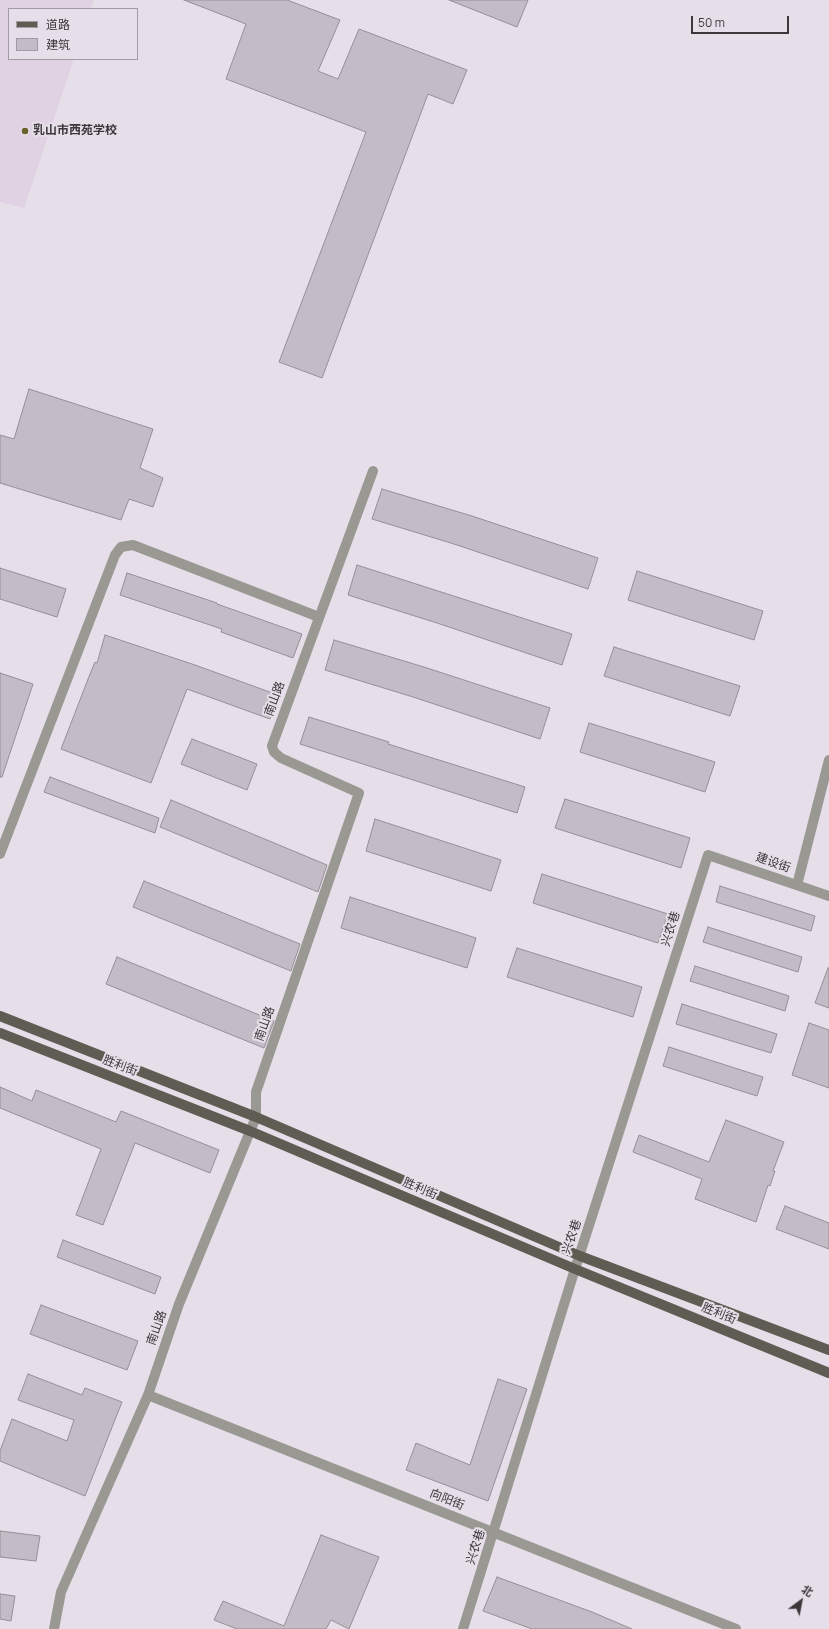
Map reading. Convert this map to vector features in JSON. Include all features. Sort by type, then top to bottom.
[{"type":"main road","name":"胜利街","points":[[0,1016],[256,1117],[580,1256],[829,1350]]},
{"type":"main road","name":"胜利街","points":[[0,1033],[250,1131],[575,1270],[829,1373]]},
{"type":"street","name":"南山路","points":[[54,1629],[61,1592],[148,1395],[179,1304],[256,1117],[256,1092],[359,793],[281,758],[274,752],[272,746],[373,472]]},
{"type":"street","points":[[0,854],[115,555],[121,547],[132,545],[319,617]]},
{"type":"street","points":[[797,885],[829,760]]},
{"type":"street","name":"建设街","points":[[708,855],[829,896]]},
{"type":"street","name":"兴农巷","points":[[463,1629],[575,1270],[708,855]]},
{"type":"street","name":"向阳街","points":[[148,1395],[736,1629]]},
{"type":"shaded area","name":"乳山市西苑学校","points":[[0,0],[94,0],[91,8],[8,8],[8,60],[74,60],[24,208],[0,202]]},
{"type":"building","points":[[184,0],[287,0],[340,20],[318,71],[338,79],[359,29],[467,70],[453,104],[428,94],[322,378],[279,362],[366,132],[226,79],[246,24]]},
{"type":"building","points":[[449,0],[528,0],[517,27]]},
{"type":"building","points":[[29,389],[153,429],[140,468],[163,478],[153,507],[129,499],[121,520],[0,483],[0,435],[14,439]]},
{"type":"building","points":[[382,489],[472,516],[598,558],[588,589],[454,544],[372,519]]},
{"type":"building","points":[[357,565],[572,634],[562,665],[348,595]]},
{"type":"building","points":[[0,568],[66,589],[57,617],[0,599]]},
{"type":"building","points":[[637,571],[763,611],[754,640],[628,600]]},
{"type":"building","points":[[127,573],[217,603],[302,634],[293,658],[221,632],[222,629],[120,595]]},
{"type":"building","points":[[105,635],[278,695],[270,719],[187,689],[151,783],[61,749],[95,662],[97,663]]},
{"type":"building","points":[[334,640],[424,667],[550,708],[540,739],[325,670]]},
{"type":"building","points":[[614,647],[740,686],[730,716],[604,676]]},
{"type":"building","points":[[0,673],[33,684],[2,777],[0,777]]},
{"type":"building","points":[[309,717],[389,742],[388,744],[525,787],[517,813],[300,744]]},
{"type":"building","points":[[589,723],[715,762],[705,792],[580,752]]},
{"type":"building","points":[[192,739],[257,764],[247,790],[181,764]]},
{"type":"building","points":[[50,777],[159,818],[155,833],[44,792]]},
{"type":"building","points":[[565,799],[690,838],[681,868],[555,828]]},
{"type":"building","points":[[171,800],[327,865],[318,892],[160,827]]},
{"type":"building","points":[[375,819],[501,860],[491,891],[366,851]]},
{"type":"building","points":[[542,874],[668,914],[658,943],[533,903]]},
{"type":"building","points":[[144,881],[300,944],[291,971],[133,907]]},
{"type":"building","points":[[720,886],[815,916],[811,931],[716,902]]},
{"type":"building","points":[[350,897],[476,938],[467,968],[341,928]]},
{"type":"building","points":[[708,927],[802,957],[798,972],[703,942]]},
{"type":"building","points":[[517,948],[642,987],[633,1017],[507,977]]},
{"type":"building","points":[[117,957],[274,1021],[264,1048],[106,984]]},
{"type":"building","points":[[695,966],[789,996],[785,1011],[690,981]]},
{"type":"building","points":[[829,968],[829,1008],[815,1003]]},
{"type":"building","points":[[682,1004],[777,1034],[771,1053],[676,1024]]},
{"type":"building","points":[[809,1023],[829,1030],[829,1088],[792,1075]]},
{"type":"building","points":[[669,1047],[763,1077],[757,1096],[663,1066]]},
{"type":"building","points":[[0,1087],[32,1101],[36,1090],[116,1122],[121,1111],[219,1150],[210,1173],[135,1143],[103,1225],[76,1215],[101,1149],[0,1108]]},
{"type":"building","points":[[726,1120],[784,1142],[773,1171],[775,1171],[770,1186],[768,1185],[756,1222],[695,1199],[702,1179],[633,1152],[639,1135],[709,1162]]},
{"type":"building","points":[[785,1206],[829,1223],[829,1249],[776,1229]]},
{"type":"building","points":[[63,1240],[161,1277],[155,1294],[57,1257]]},
{"type":"building","points":[[41,1305],[138,1341],[127,1370],[30,1334]]},
{"type":"building","points":[[28,1374],[82,1395],[85,1388],[122,1402],[85,1496],[0,1461],[0,1451],[12,1419],[67,1441],[74,1420],[18,1400]]},
{"type":"building","points":[[498,1379],[527,1389],[488,1501],[406,1470],[416,1443],[470,1465]]},
{"type":"building","points":[[0,1531],[40,1536],[36,1561],[0,1557]]},
{"type":"building","points":[[321,1535],[379,1557],[349,1629],[331,1620],[326,1629],[237,1629],[214,1620],[223,1601],[284,1626]]},
{"type":"building","points":[[497,1577],[592,1612],[632,1629],[532,1629],[483,1611]]},
{"type":"building","points":[[0,1594],[15,1596],[11,1621],[0,1619]]},
{"type":"place","name":"乳山市西苑学校","points":[[25,131]]}]
